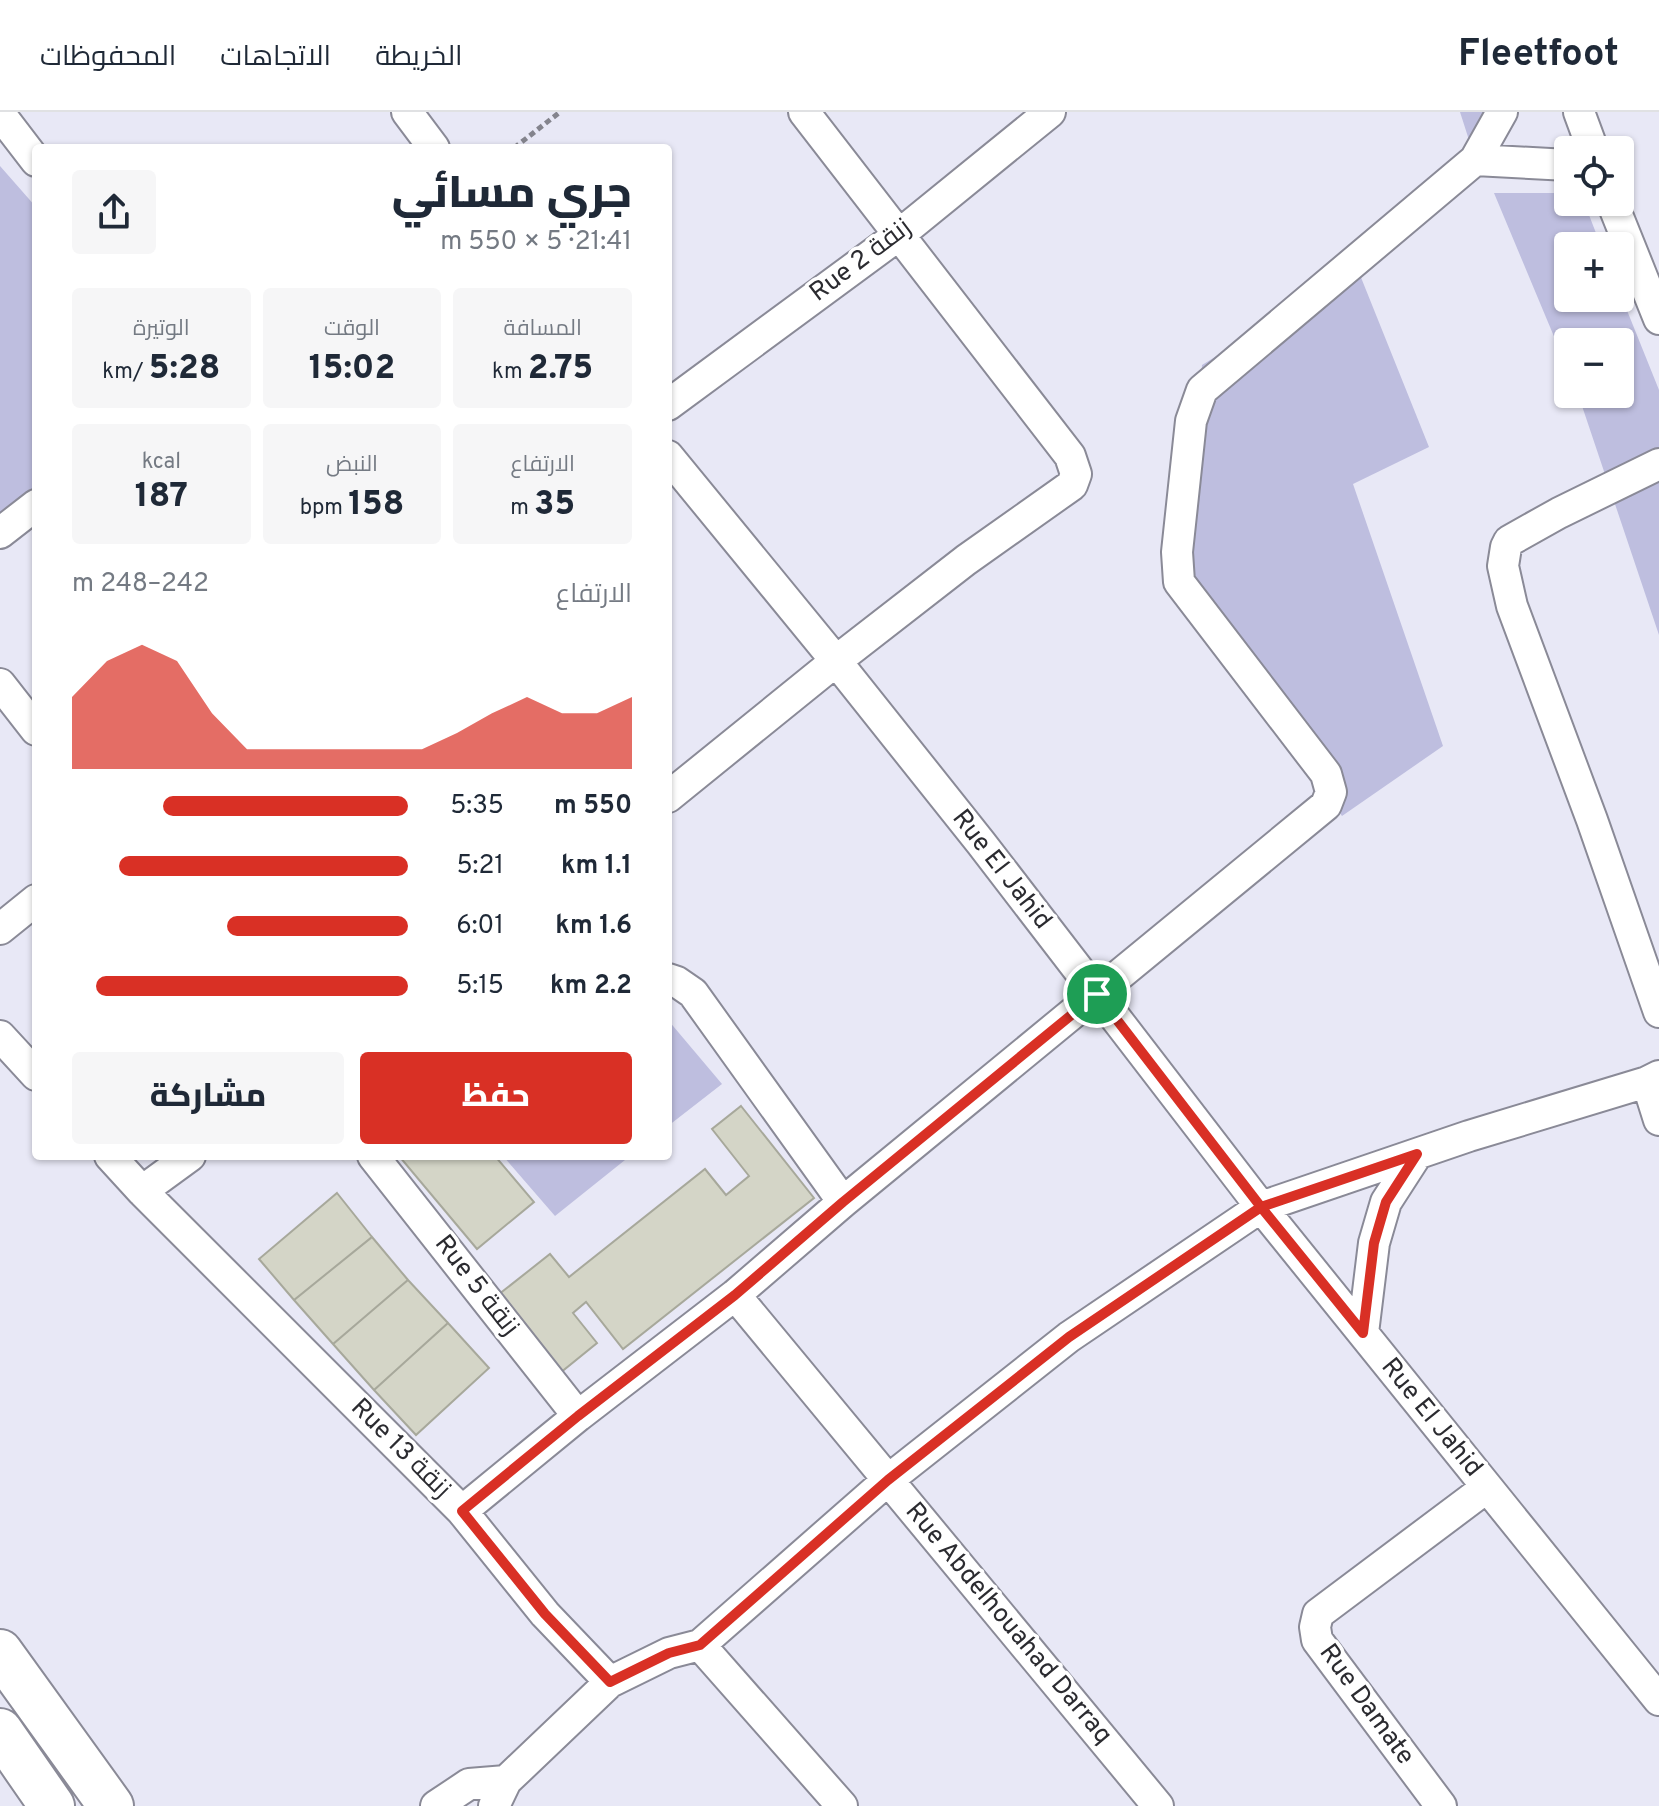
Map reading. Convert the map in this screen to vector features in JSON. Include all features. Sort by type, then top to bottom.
[{"type":"main road","points":[[0,1652],[111,1806]]},
{"type":"main road","points":[[0,1731],[52,1806]]},
{"type":"street","points":[[407,112],[431,144]]},
{"type":"street","points":[[672,794],[966,560],[1072,485],[1076,474],[1070,456],[804,112]]},
{"type":"street","name":"Rue 2 زنقة","points":[[672,402],[900,234],[1050,112]]},
{"type":"street","points":[[462,1511],[578,1416],[735,1295],[843,1202],[1326,805],[1331,792],[1326,774],[1179,582],[1177,552],[1191,421],[1202,390],[1475,160],[1502,112]]},
{"type":"street","points":[[1579,112],[1588,136]]},
{"type":"street","points":[[0,114],[32,156]]},
{"type":"street","points":[[1475,160],[1554,164]]},
{"type":"street","points":[[1618,216],[1659,319]]},
{"type":"street","name":"Rue El Jahid","points":[[672,461],[981,843],[1261,1207],[1659,1700]]},
{"type":"street","points":[[1659,464],[1509,541],[1503,566],[1512,606],[1659,1012]]},
{"type":"street","points":[[0,533],[32,508]]},
{"type":"street","points":[[0,684],[32,725]]},
{"type":"street","points":[[0,929],[32,903]]},
{"type":"street","points":[[672,980],[693,993],[843,1202]]},
{"type":"street","points":[[0,1036],[32,1071]]},
{"type":"street","points":[[436,1806],[469,1784],[500,1793],[610,1682],[669,1653],[700,1645],[888,1480],[1069,1337],[1261,1207],[1469,1136],[1653,1079],[1659,1120]]},
{"type":"street","points":[[1363,1333],[1374,1243],[1386,1202],[1417,1154]]},
{"type":"street","name":"Rue 13 زنقة","points":[[114,1160],[462,1511],[545,1614],[610,1682]]},
{"type":"street","points":[[142,1191],[185,1160]]},
{"type":"street","name":"Rue 5 زنقة","points":[[376,1160],[578,1416]]},
{"type":"street","name":"Rue Abdelhouahad Darraq","points":[[735,1295],[1158,1806]]},
{"type":"street","name":"Rue Damate","points":[[1441,1806],[1317,1640],[1315,1627],[1318,1614],[1486,1488]]},
{"type":"street","points":[[700,1645],[842,1806]]},
{"type":"path","points":[[519,144],[560,112]]},
{"type":"shaded area","points":[[1460,112],[1485,112],[1469,140]]},
{"type":"shaded area","points":[[0,166],[32,202],[32,494],[0,520]]},
{"type":"shaded area","points":[[1494,193],[1554,193],[1554,216],[1589,216],[1596,232],[1554,232],[1554,312],[1628,312],[1659,390],[1659,635],[1583,408],[1634,408],[1634,328],[1554,328],[1554,337]]},
{"type":"shaded area","points":[[1358,270],[1429,447],[1353,484],[1443,746],[1342,816],[1184,603],[1202,365]]},
{"type":"shaded area","points":[[672,1025],[722,1084],[672,1123]]},
{"type":"shaded area","points":[[506,1160],[625,1160],[555,1216]]},
{"type":"building","points":[[741,1106],[814,1198],[623,1349],[586,1302],[573,1313],[597,1343],[560,1373],[498,1295],[550,1254],[569,1277],[705,1169],[726,1195],[749,1176],[712,1129]]},
{"type":"building","points":[[402,1160],[498,1160],[534,1202],[477,1249]]},
{"type":"building","points":[[337,1193],[372,1237],[294,1300],[259,1259]]},
{"type":"building","points":[[372,1237],[408,1280],[333,1344],[294,1300]]},
{"type":"building","points":[[408,1280],[448,1323],[374,1390],[333,1344]]},
{"type":"building","points":[[448,1323],[489,1368],[416,1435],[374,1390]]},
{"type":"route","points":[[1097,994],[843,1202],[735,1295],[578,1416],[462,1511],[545,1614],[610,1682],[669,1653],[700,1645],[888,1480],[1069,1337],[1261,1207],[1417,1154],[1386,1202],[1374,1243],[1363,1333],[1261,1207],[1097,994]]}]
